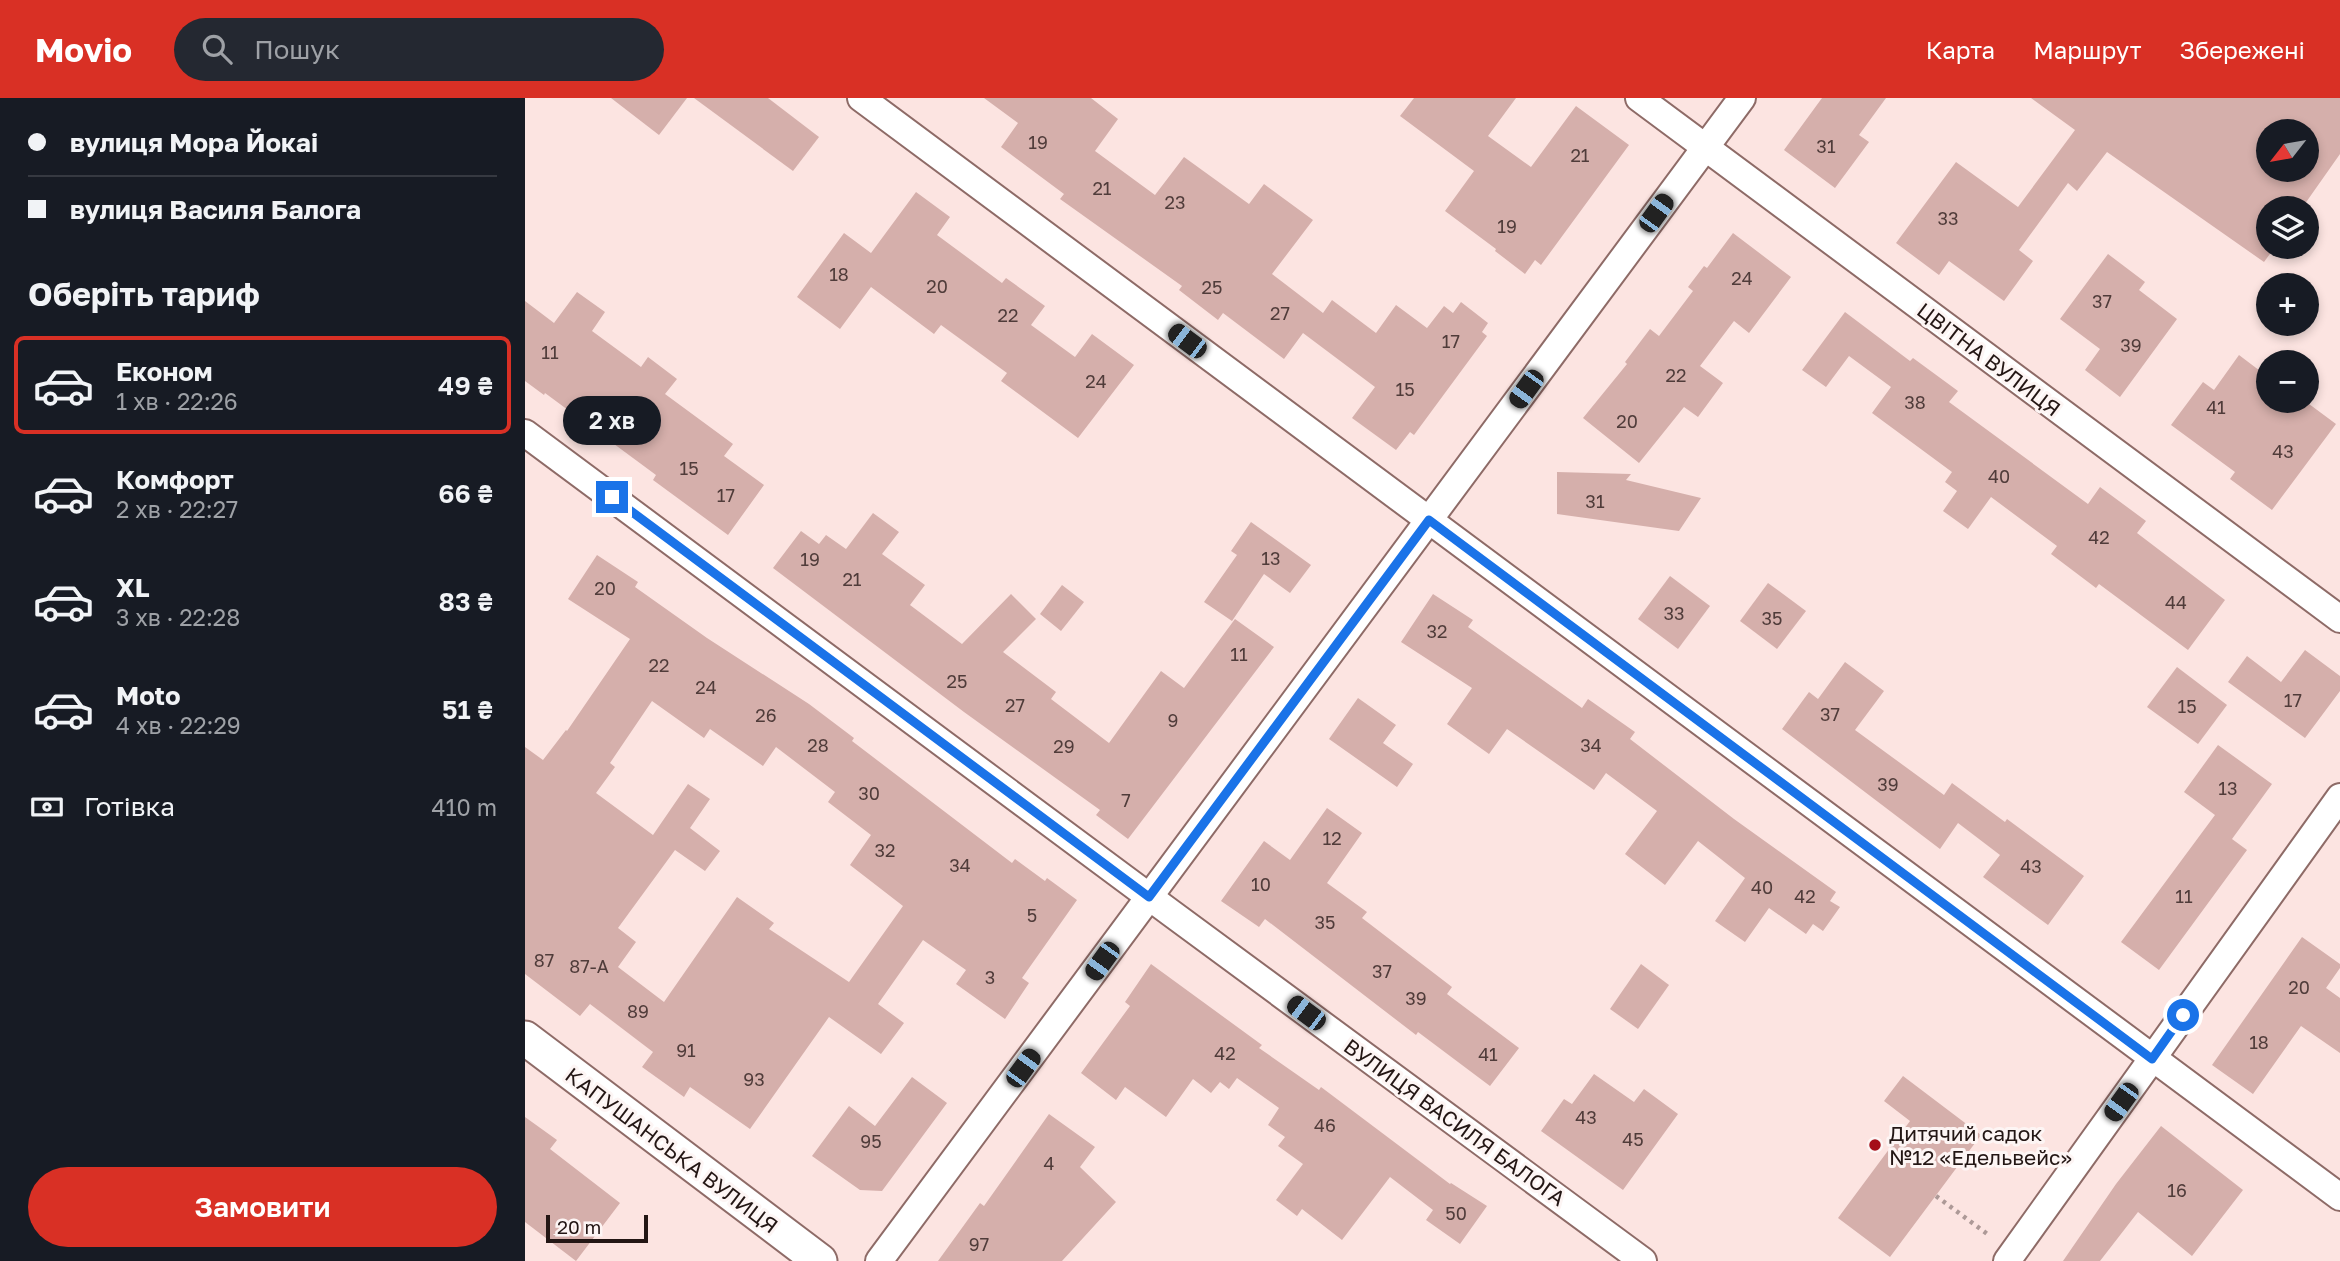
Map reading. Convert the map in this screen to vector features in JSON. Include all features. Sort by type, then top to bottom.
[{"type":"street","points":[[861,98],[2340,1198]]},
{"type":"street","name":"ЦВІТНА ВУЛИЦЯ","points":[[1639,98],[2340,620]]},
{"type":"street","points":[[879,1261],[1742,98]]},
{"type":"street","name":"ВУЛИЦЯ ВАСИЛЯ БАЛОГА","points":[[525,433],[1643,1261]]},
{"type":"street","points":[[2010,1257],[2340,797]]},
{"type":"street","name":"КАПУШАНСЬКА ВУЛИЦЯ","points":[[525,1038],[820,1261]]},
{"type":"path","points":[[1936,1196],[2010,1257]]},
{"type":"building","points":[[611,98],[687,98],[659,135]]},
{"type":"building","points":[[694,98],[768,98],[819,137],[793,171]]},
{"type":"building","points":[[984,98],[1091,98],[1118,119],[1095,151],[1155,195],[1184,157],[1249,204],[1264,184],[1313,220],[1272,274],[1323,313],[1332,300],[1376,333],[1396,305],[1427,328],[1444,306],[1453,313],[1461,302],[1488,323],[1482,332],[1487,336],[1414,435],[1410,432],[1396,450],[1352,418],[1375,387],[1303,333],[1284,359],[1223,313],[1218,320],[1179,290],[1182,286],[1060,199],[1064,194],[1001,147],[1018,123]]},
{"type":"building","points":[[1414,98],[1516,98],[1488,136],[1531,167],[1576,106],[1629,145],[1541,265],[1535,260],[1525,274],[1445,211],[1474,171],[1400,116]]},
{"type":"building","points":[[1822,98],[1886,98],[1859,135],[1869,142],[1835,188],[1784,150]]},
{"type":"building","points":[[2031,98],[2340,98],[2340,154],[2310,196],[2256,196],[2256,256],[2107,152],[2077,191],[2068,183],[2019,250],[2033,261],[2004,301],[1949,261],[1939,275],[1896,243],[1956,162],[2018,207],[2075,130]]},
{"type":"building","points":[[916,192],[950,217],[937,235],[1002,283],[1006,278],[1045,306],[1031,325],[1075,357],[1092,334],[1134,365],[1078,438],[1001,381],[1007,373],[941,325],[934,334],[871,287],[840,329],[797,297],[844,233],[871,253]]},
{"type":"building","points":[[1733,233],[1791,277],[1749,333],[1734,321],[1700,366],[1723,383],[1698,417],[1684,407],[1639,463],[1583,418],[1627,364],[1625,362],[1650,329],[1659,336],[1693,291],[1688,287],[1704,266],[1707,268]]},
{"type":"building","points":[[2108,254],[2145,282],[2139,290],[2177,319],[2120,397],[2085,370],[2100,349],[2060,319]]},
{"type":"building","points":[[577,292],[605,312],[592,331],[641,367],[648,357],[677,379],[665,394],[733,444],[724,456],[764,485],[728,535],[653,480],[656,475],[525,381],[525,301],[554,323]]},
{"type":"building","points":[[1845,312],[1910,361],[1913,358],[1958,391],[1949,402],[2088,504],[2100,487],[2146,521],[2137,533],[2225,600],[2188,650],[2099,584],[2096,588],[2051,554],[2057,546],[1991,497],[1968,529],[1943,511],[1957,491],[1945,482],[1952,472],[1872,413],[1891,387],[1849,356],[1826,387],[1802,370]]},
{"type":"building","points":[[2239,355],[2256,368],[2256,413],[2319,411],[2336,424],[2272,510],[2230,479],[2235,472],[2171,425],[2203,382],[2214,390]]},
{"type":"building","points":[[1557,472],[1631,474],[1626,480],[1701,498],[1679,531],[1557,514]]},
{"type":"building","points":[[873,513],[899,532],[882,554],[925,585],[910,605],[962,644],[1011,594],[1036,619],[1003,652],[1056,692],[1051,699],[1109,743],[1161,671],[1184,688],[1235,619],[1274,647],[1128,839],[1096,815],[1100,810],[964,712],[773,568],[801,531],[819,544],[826,535],[846,549]]},
{"type":"building","points":[[1251,522],[1311,565],[1290,593],[1264,574],[1232,621],[1204,602],[1237,555],[1231,551]]},
{"type":"building","points":[[597,555],[638,582],[635,587],[707,638],[809,704],[854,738],[852,741],[1012,863],[1015,859],[1077,900],[1022,978],[1029,983],[1005,1019],[956,984],[966,970],[923,940],[878,1004],[904,1023],[881,1054],[829,1017],[750,1129],[690,1087],[684,1097],[642,1067],[653,1052],[590,1004],[580,1016],[525,974],[525,747],[543,760],[567,731],[630,639],[568,599]],"holes":[[[652,701],[704,738],[710,729],[763,766],[776,747],[835,792],[828,802],[871,835],[850,865],[903,906],[849,982],[769,929],[774,923],[737,897],[664,1002],[618,967],[636,942],[618,928],[675,850],[705,871],[720,851],[690,828],[710,799],[688,784],[653,835],[596,793],[615,767],[610,763]]]},
{"type":"building","points":[[1670,576],[1710,606],[1678,649],[1638,619]]},
{"type":"building","points":[[1768,583],[1806,611],[1777,649],[1740,621]]},
{"type":"building","points":[[1062,585],[1084,602],[1061,631],[1040,614]]},
{"type":"building","points":[[1433,594],[1473,620],[1468,627],[1582,708],[1588,699],[1635,732],[1630,739],[1734,819],[1836,892],[1830,901],[1840,907],[1823,931],[1813,924],[1806,934],[1769,908],[1745,942],[1715,921],[1745,878],[1698,841],[1665,885],[1625,854],[1657,811],[1606,773],[1594,790],[1507,729],[1489,754],[1447,724],[1472,688],[1401,642]]},
{"type":"building","points":[[2305,650],[2340,676],[2340,691],[2305,738],[2228,682],[2247,656],[2281,682]]},
{"type":"building","points":[[1845,662],[1884,691],[1855,730],[1944,795],[1952,783],[2005,822],[2007,819],[2084,876],[2048,925],[1983,877],[2000,855],[1958,823],[1940,849],[1782,729],[1809,692],[1818,699]]},
{"type":"building","points":[[2177,667],[2227,705],[2198,744],[2147,707]]},
{"type":"building","points":[[1358,698],[1396,725],[1383,743],[1413,764],[1397,787],[1329,739]]},
{"type":"building","points":[[2218,745],[2272,784],[2232,839],[2247,850],[2159,970],[2121,942],[2215,815],[2184,792]]},
{"type":"building","points":[[1327,808],[1362,833],[1327,883],[1367,912],[1362,918],[1452,987],[1447,994],[1519,1048],[1490,1086],[1418,1032],[1416,1035],[1265,919],[1259,927],[1221,901],[1264,841],[1290,860]]},
{"type":"building","points":[[2302,937],[2340,964],[2326,988],[2340,998],[2340,1053],[2301,1026],[2253,1094],[2212,1065]]},
{"type":"building","points":[[1151,964],[1262,1045],[1259,1048],[1319,1090],[1321,1087],[1450,1184],[1487,1206],[1460,1244],[1426,1220],[1433,1210],[1390,1177],[1342,1240],[1302,1209],[1297,1216],[1276,1200],[1303,1164],[1278,1146],[1285,1137],[1268,1125],[1279,1108],[1237,1078],[1229,1089],[1220,1082],[1211,1093],[1193,1079],[1166,1117],[1125,1087],[1116,1100],[1081,1073],[1130,1006],[1125,1002]]},
{"type":"building","points":[[1641,964],[1669,985],[1638,1029],[1610,1009]]},
{"type":"building","points":[[1594,1074],[1634,1102],[1644,1089],[1678,1114],[1623,1190],[1541,1131],[1564,1099],[1572,1104]]},
{"type":"building","points":[[1903,1076],[1981,1135],[1890,1257],[1838,1218],[1910,1121],[1884,1101]]},
{"type":"building","points":[[912,1077],[947,1103],[882,1191],[860,1190],[812,1156],[849,1106],[875,1126]]},
{"type":"building","points":[[1049,1114],[1095,1147],[1080,1167],[1116,1202],[1062,1261],[938,1261],[980,1203],[984,1206]]},
{"type":"building","points":[[525,1117],[557,1140],[550,1149],[620,1203],[576,1261],[525,1222]]},
{"type":"building","points":[[2161,1126],[2243,1190],[2192,1256],[2138,1212],[2100,1261],[2063,1261],[2116,1184]]},
{"type":"place","name":"Дитячий садок №12 «Едельвейс»","points":[[1875,1145]]},
{"type":"route","points":[[612,497],[1149,897],[1429,520],[2152,1059],[2183,1015]]}]
